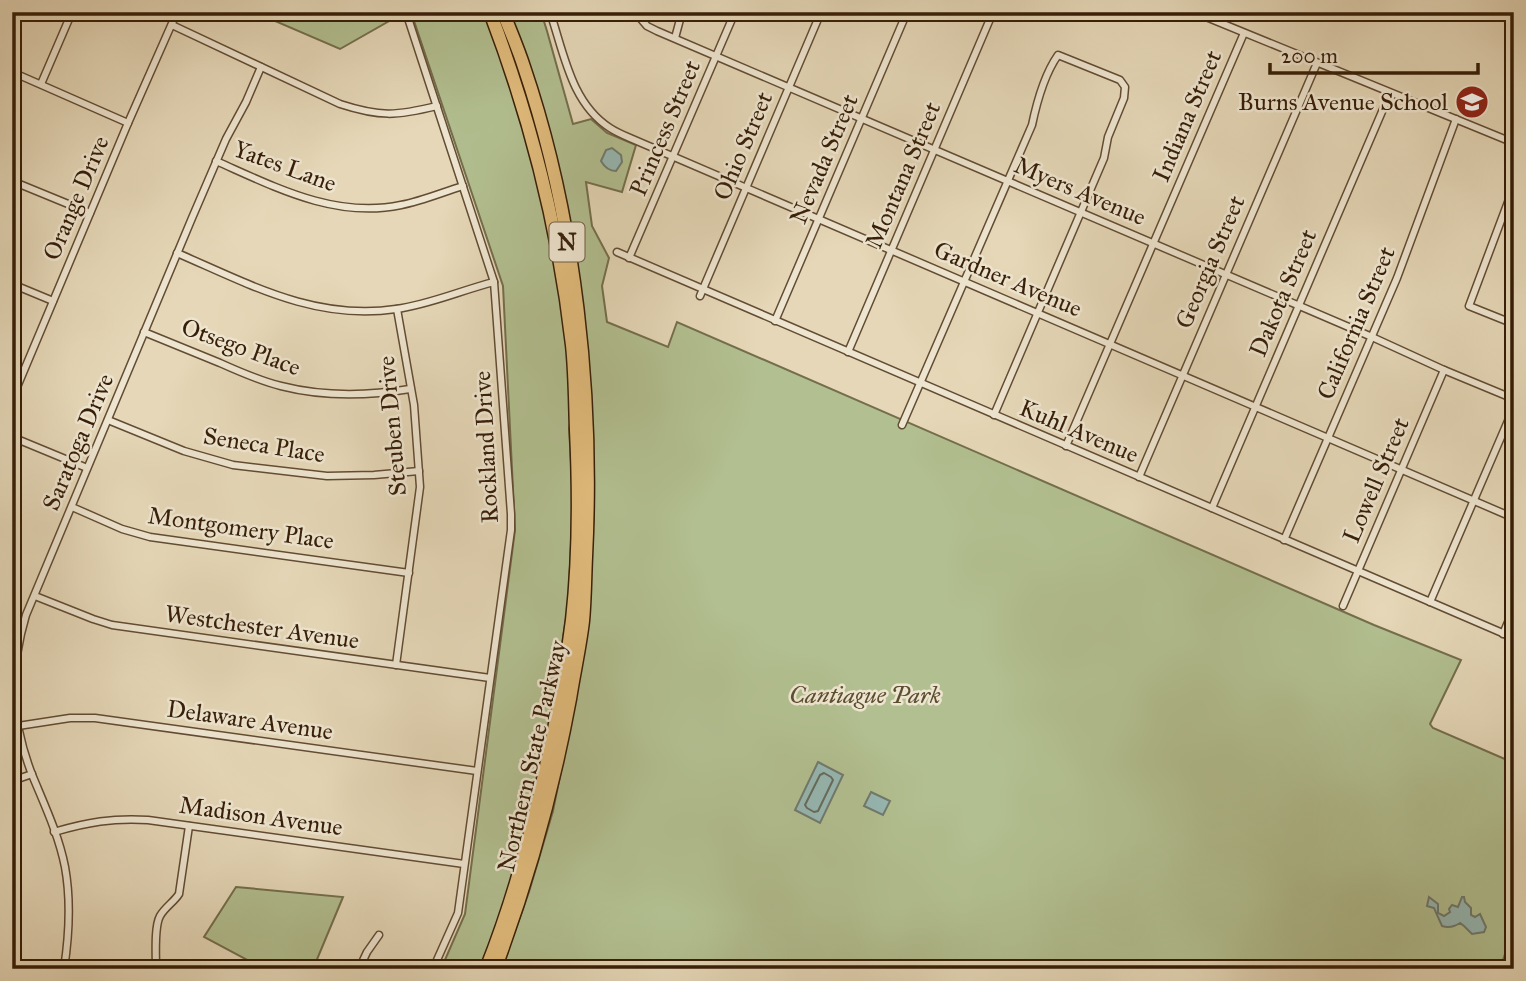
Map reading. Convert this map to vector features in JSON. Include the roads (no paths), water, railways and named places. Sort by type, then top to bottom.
[{"type":"highway","name":"Northern State Parkway","points":[[490,12],[533,142],[556,241],[572,347],[584,478]]},
{"type":"highway","name":"Northern State Parkway","points":[[495,969],[530,870],[562,741],[583,621],[584,391],[575,292],[548,151],[524,67],[503,12]]},
{"type":"highway","name":"Northern State Parkway","points":[[485,969],[495,947],[530,834],[556,722],[567,659],[583,509]]},
{"type":"main road","points":[[1512,969],[1514,963]]},
{"type":"street","points":[[41,84],[72,12]]},
{"type":"street","name":"Orange Drive","points":[[12,399],[14,388],[177,12]]},
{"type":"street","name":"Rockland Drive","points":[[406,12],[494,282],[511,514],[511,530],[458,913],[433,969]]},
{"type":"street","name":"Gardner Avenue","points":[[550,12],[580,98],[594,115],[610,128],[1514,518]]},
{"type":"street","name":"Myers Avenue","points":[[635,12],[647,26],[1514,399]]},
{"type":"street","points":[[675,38],[682,12]]},
{"type":"street","name":"Princess Street","points":[[629,258],[735,12]]},
{"type":"street","name":"Ohio Street","points":[[701,293],[821,12]]},
{"type":"street","name":"Nevada Street","points":[[775,321],[907,12]]},
{"type":"street","name":"Montana Street","points":[[848,352],[993,12]]},
{"type":"street","points":[[1194,12],[1514,143]]},
{"type":"street","points":[[172,25],[340,104],[366,112],[403,113],[437,106]]},
{"type":"street","name":"Indiana Street","points":[[1066,446],[1244,33]]},
{"type":"street","points":[[902,425],[1032,125],[1051,64],[1058,55],[1120,80],[1125,87],[1124,98],[1108,137],[1104,158],[993,415]]},
{"type":"street","name":"Georgia Street","points":[[1139,477],[1317,62]]},
{"type":"street","name":"Saratoga Drive","points":[[64,969],[69,899],[65,869],[61,849],[22,745],[14,704],[14,668],[21,632],[177,253],[261,67]]},
{"type":"street","points":[[12,72],[128,123]]},
{"type":"street","name":"Dakota Street","points":[[1212,509],[1390,93]]},
{"type":"street","name":"California Street","points":[[1284,540],[1397,278],[1456,119]]},
{"type":"street","name":"Yates Lane","points":[[216,162],[296,196],[346,207],[379,208],[402,205],[463,186]]},
{"type":"street","points":[[12,181],[90,213]]},
{"type":"street","points":[[1514,186],[1469,306],[1514,324]]},
{"type":"street","name":"Kuhl Avenue","points":[[617,252],[701,293],[775,321],[1514,638]]},
{"type":"street","points":[[177,253],[282,298],[305,305],[357,312],[397,309],[494,282]]},
{"type":"street","points":[[12,284],[53,301]]},
{"type":"street","name":"Steuben Drive","points":[[396,665],[419,500],[414,405],[397,309]]},
{"type":"street","name":"Otsego Place","points":[[144,332],[248,375],[290,388],[356,395],[410,389]]},
{"type":"street","name":"Lowell Street","points":[[1343,606],[1444,370]]},
{"type":"street","points":[[1430,602],[1514,407]]},
{"type":"street","name":"Seneca Place","points":[[108,420],[184,451],[233,465],[327,476],[419,471]]},
{"type":"street","points":[[12,437],[87,468]]},
{"type":"street","name":"Montgomery Place","points":[[72,507],[122,529],[150,537],[409,573]]},
{"type":"street","name":"Westchester Avenue","points":[[35,596],[112,625],[490,678]]},
{"type":"street","points":[[1503,634],[1514,608]]},
{"type":"street","name":"Delaware Avenue","points":[[18,726],[70,718],[95,718],[478,771]]},
{"type":"street","points":[[12,781],[32,774]]},
{"type":"street","name":"Madison Avenue","points":[[54,832],[97,821],[148,820],[464,864]]},
{"type":"street","points":[[156,969],[158,921],[179,894],[189,826]]},
{"type":"street","points":[[359,969],[379,935]]},
{"type":"water","points":[[612,148],[621,155],[622,162],[616,171],[607,169],[601,161],[606,150]]},
{"type":"water","points":[[818,762],[843,775],[820,823],[795,810]]},
{"type":"water","points":[[871,792],[890,801],[883,815],[864,806]]},
{"type":"water","points":[[1429,897],[1438,904],[1438,913],[1444,916],[1450,912],[1452,905],[1458,907],[1464,897],[1471,908],[1471,915],[1475,917],[1480,914],[1486,927],[1484,932],[1472,934],[1460,923],[1451,927],[1442,926],[1434,908],[1427,906]]},
{"type":"place","name":"Burns Avenue School","points":[[1472,102]]},
{"type":"park label","name":"Cantiague Park","points":[[865,695]]}]
